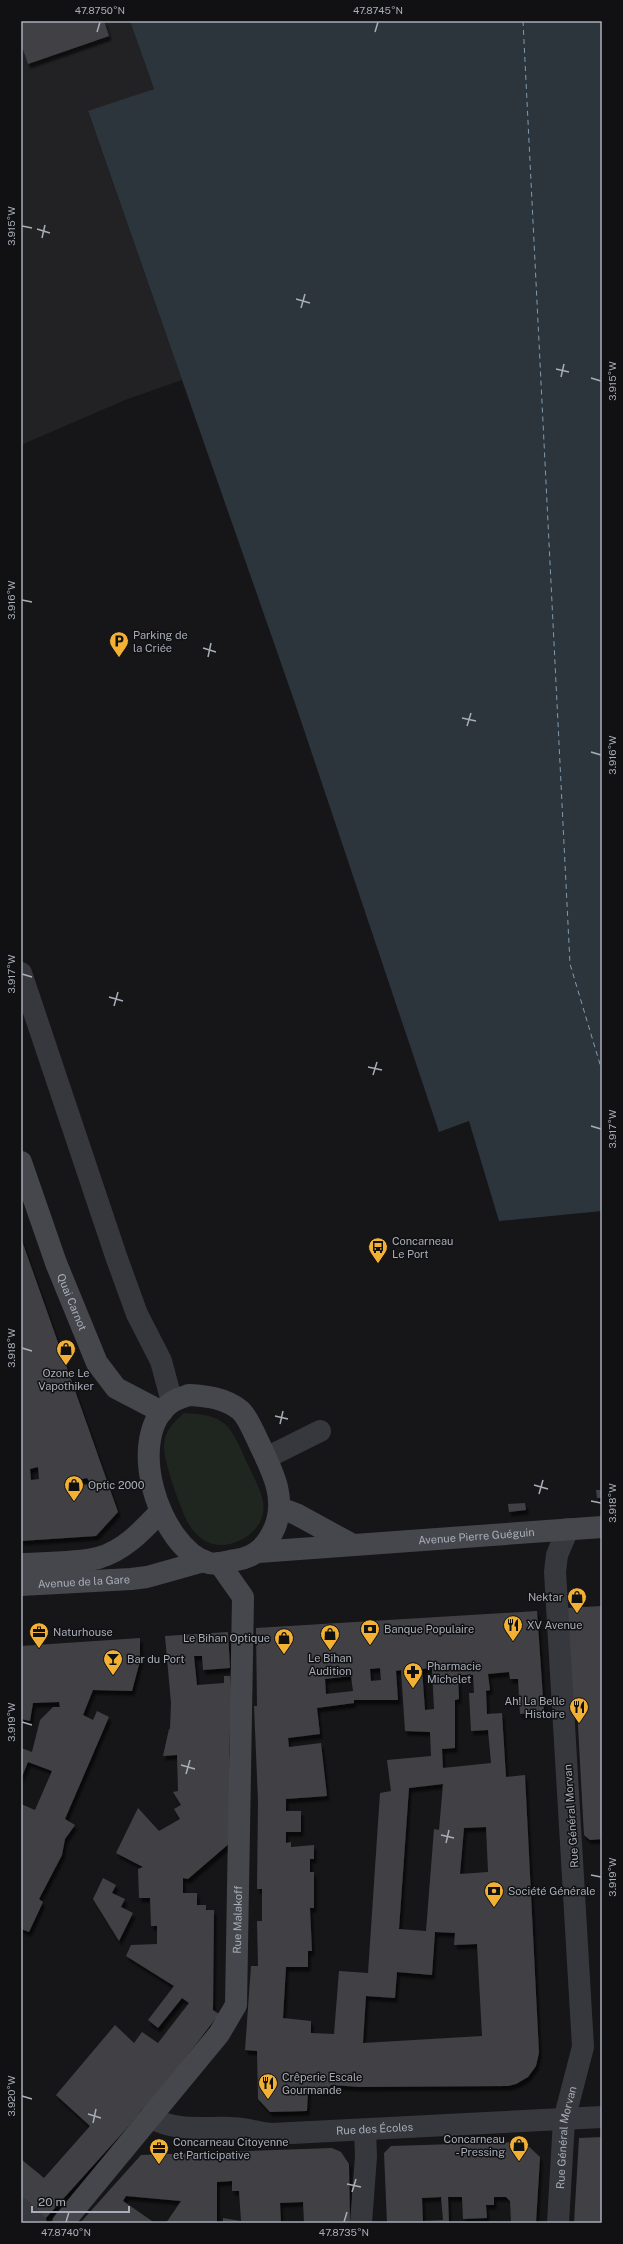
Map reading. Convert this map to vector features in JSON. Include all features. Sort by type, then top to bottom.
[{"type":"main road","name":"Quai Carnot","points":[[21,1162],[56,1263],[97,1363],[116,1388],[167,1407]]},
{"type":"main road","points":[[189,1395],[201,1396],[230,1404],[241,1411],[252,1428],[266,1458],[276,1477],[280,1508],[275,1526],[268,1541],[250,1558],[211,1562],[186,1550],[172,1532],[161,1511],[153,1489],[148,1449],[152,1430],[167,1407],[189,1395]]},
{"type":"main road","points":[[280,1508],[296,1514],[351,1544]]},
{"type":"main road","name":"Avenue de la Gare","points":[[21,1564],[97,1558],[115,1551],[138,1535],[161,1511]]},
{"type":"main road","name":"Avenue Pierre Guéguin","points":[[258,1552],[351,1544],[602,1527]]},
{"type":"main road","name":"Avenue de la Gare","points":[[21,1585],[147,1577],[211,1562]]},
{"type":"main road","name":"Rue Malakoff","points":[[62,2223],[219,2034],[232,2015],[236,2005],[243,1597],[211,1562]]},
{"type":"street","points":[[21,973],[137,1314],[161,1361],[167,1407]]},
{"type":"street","points":[[266,1458],[320,1431]]},
{"type":"street","name":"Rue Général Morvan","points":[[558,2223],[564,2120],[583,2047],[555,1572],[557,1555],[568,1529]]},
{"type":"street","name":"Rue des Écoles","points":[[149,2117],[160,2123],[178,2128],[238,2128],[272,2134],[602,2117]]},
{"type":"street","points":[[361,2223],[366,2156],[365,2130]]},
{"type":"street","points":[[21,2209],[36,2223]]},
{"type":"shaded area","points":[[21,21],[130,21],[154,89],[88,112],[182,380],[125,400],[21,445]]},
{"type":"shaded area","points":[[130,21],[602,21],[602,1211],[499,1221],[469,1121],[439,1132],[296,706],[88,111],[154,89]]},
{"type":"shaded area","points":[[184,1413],[215,1418],[228,1427],[238,1443],[263,1502],[263,1513],[260,1522],[254,1531],[245,1538],[225,1545],[215,1545],[205,1541],[191,1528],[182,1511],[170,1474],[164,1441],[173,1423]]},
{"type":"building","points":[[21,21],[104,21],[109,36],[28,64],[21,44]]},
{"type":"building","points":[[21,1238],[118,1512],[96,1536],[21,1541]],"holes":[[[38,1467],[39,1479],[31,1480],[30,1469]],[[87,1478],[91,1484],[67,1487],[66,1483]]]},
{"type":"building","points":[[596,1490],[602,1490],[602,1498],[597,1498]]},
{"type":"building","points":[[525,1503],[526,1510],[509,1512],[508,1504]]},
{"type":"building","points":[[602,1606],[602,1839],[590,1840],[584,1835],[577,1708],[572,1708],[565,1608]]},
{"type":"building","points":[[537,1611],[544,1712],[520,1714],[518,1679],[510,1679],[509,1672],[488,1674],[490,1690],[486,1691],[487,1714],[502,1713],[506,1777],[525,1775],[539,2053],[536,2066],[528,2077],[516,2084],[508,2086],[360,2087],[331,2085],[326,2091],[308,2090],[307,2111],[270,2112],[258,2099],[257,2051],[245,2050],[251,1966],[258,1966],[257,1921],[262,1921],[262,1889],[257,1889],[258,1801],[254,1706],[257,1706],[256,1628]],"holes":[[[380,1668],[381,1680],[371,1681],[370,1669]],[[432,1668],[434,1709],[425,1710],[422,1669]],[[401,1670],[405,1731],[430,1732],[431,1756],[387,1760],[391,1791],[380,1793],[368,1973],[339,1971],[334,2034],[311,2033],[311,2021],[283,2018],[286,1967],[308,1967],[308,1951],[312,1951],[310,1908],[314,1908],[314,1872],[310,1872],[310,1859],[314,1859],[314,1845],[291,1847],[291,1842],[286,1843],[286,1832],[301,1832],[301,1811],[286,1811],[286,1799],[327,1796],[321,1743],[289,1747],[288,1738],[320,1734],[317,1708],[354,1703],[354,1700],[398,1700],[396,1671]],[[458,1675],[473,1675],[474,1693],[469,1693],[471,1731],[488,1730],[491,1763],[443,1768],[442,1749],[455,1748],[455,1700],[459,1699]],[[351,1676],[353,1691],[326,1694],[325,1679]],[[443,1784],[439,1830],[434,1829],[426,1931],[399,1929],[409,1788]],[[486,1827],[488,1872],[460,1874],[464,1828]],[[435,1932],[455,1933],[454,1945],[477,1944],[482,2036],[363,2043],[366,1996],[395,1998],[397,1972],[432,1975]]]},
{"type":"building","points":[[228,1632],[230,1668],[203,1670],[202,1656],[194,1656],[197,1685],[224,1683],[224,1676],[230,1676],[234,1728],[230,1728],[229,1752],[231,1842],[188,1879],[183,1878],[183,1893],[197,1893],[197,1905],[206,1905],[206,1910],[214,1910],[213,2010],[219,2014],[174,2073],[135,2119],[45,2219],[21,2198],[21,2159],[44,2178],[90,2126],[56,2095],[115,2025],[134,2043],[142,2032],[158,2043],[189,2003],[182,1998],[158,2028],[148,2020],[174,1986],[126,1956],[131,1945],[157,1944],[157,1926],[151,1926],[150,1898],[139,1898],[138,1869],[143,1867],[116,1853],[138,1808],[159,1831],[180,1819],[174,1809],[181,1805],[173,1792],[178,1791],[177,1755],[163,1756],[170,1729],[171,1703],[165,1636]]},
{"type":"building","points":[[140,1638],[140,1661],[132,1691],[93,1690],[83,1715],[93,1720],[97,1711],[109,1717],[65,1819],[75,1825],[65,1839],[62,1855],[39,1899],[43,1902],[29,1932],[21,1929],[21,1804],[35,1810],[52,1771],[28,1762],[21,1779],[21,1748],[32,1752],[40,1720],[53,1707],[60,1707],[59,1702],[33,1703],[30,1721],[21,1719],[21,1646]]},
{"type":"building","points":[[103,1878],[116,1885],[112,1893],[125,1899],[121,1907],[133,1913],[119,1941],[93,1899]]},
{"type":"building","points":[[602,2137],[602,2223],[574,2223],[579,2138]]},
{"type":"building","points":[[524,2142],[540,2157],[536,2223],[511,2223],[510,2201],[506,2197],[494,2197],[494,2205],[486,2205],[487,2218],[463,2219],[462,2197],[448,2197],[449,2223],[387,2223],[384,2153],[391,2146]],"holes":[[[441,2197],[443,2220],[423,2221],[422,2198]]]},
{"type":"building","points":[[332,2148],[341,2152],[349,2164],[350,2223],[304,2223],[303,2202],[280,2203],[281,2223],[223,2223],[223,2218],[241,2221],[239,2191],[232,2191],[232,2181],[217,2182],[217,2223],[166,2223],[181,2201],[126,2196],[123,2201],[152,2221],[150,2223],[80,2223],[141,2155]]},
{"type":"ferry route","points":[[523,21],[570,964],[602,1071]]},
{"type":"place","name":"Parking de la Criée","points":[[119,658]]},
{"type":"place","name":"Concarneau Le Port","points":[[378,1264]]},
{"type":"place","name":"Ozone Le Vapothiker","points":[[66,1366]]},
{"type":"place","name":"Optic 2000","points":[[74,1502]]},
{"type":"place","name":"Nektar","points":[[577,1614]]},
{"type":"place","name":"XV Avenue","points":[[513,1642]]},
{"type":"place","name":"Banque Populaire","points":[[370,1646]]},
{"type":"place","name":"Naturhouse","points":[[39,1649]]},
{"type":"place","name":"Le Bihan Audition","points":[[330,1651]]},
{"type":"place","name":"Le Bihan Optique","points":[[284,1655]]},
{"type":"place","name":"Bar du Port","points":[[113,1676]]},
{"type":"place","name":"Pharmacie Michelet","points":[[413,1689]]},
{"type":"place","name":"Ah! La Belle Histoire","points":[[579,1724]]},
{"type":"place","name":"Société Générale","points":[[494,1908]]},
{"type":"place","name":"Crêperie Escale Gourmande","points":[[268,2100]]},
{"type":"place","name":"Concarneau - Pressing","points":[[519,2162]]},
{"type":"place","name":"Concarneau Citoyenne et Participative","points":[[159,2165]]}]
